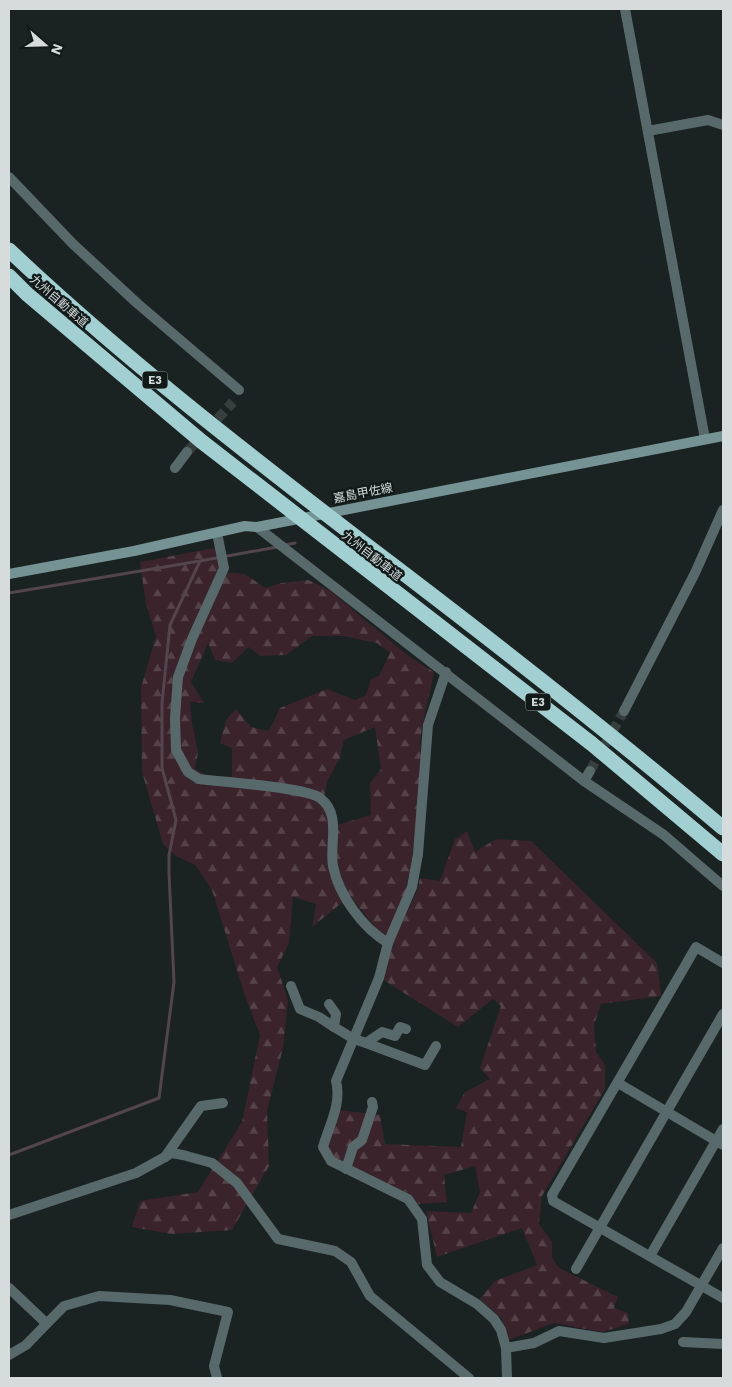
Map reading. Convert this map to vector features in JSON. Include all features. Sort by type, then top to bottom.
[{"type":"highway","name":"九州自動車道","points":[[9,250],[116,348],[218,432],[600,727],[723,828]]},
{"type":"highway","name":"九州自動車道","points":[[9,276],[27,294],[201,441],[592,744],[723,854]]},
{"type":"main road","name":"嘉島甲佐線","points":[[9,574],[218,538],[245,526],[257,527],[723,436]]},
{"type":"street","points":[[625,9],[705,438]]},
{"type":"street","points":[[648,131],[708,120],[723,125]]},
{"type":"street","points":[[9,177],[130,298],[239,390]]},
{"type":"street","points":[[175,468],[187,452]]},
{"type":"street","points":[[624,711],[695,573],[723,510]]},
{"type":"street","points":[[257,527],[584,781],[664,835],[723,886]]},
{"type":"street","points":[[218,538],[224,568],[192,639],[178,678],[175,718],[176,750],[188,772],[199,780],[283,788],[319,797],[329,809],[334,826],[333,866],[342,892],[357,914],[378,937],[388,942]]},
{"type":"street","points":[[446,672],[428,725],[418,854],[412,887],[388,942],[379,978],[336,1081],[338,1091],[337,1102],[323,1147],[330,1161],[408,1199],[422,1219],[427,1265],[440,1282],[477,1304],[494,1319],[501,1330],[506,1348],[507,1378]]},
{"type":"street","points":[[584,781],[590,772]]},
{"type":"street","points":[[723,963],[696,947],[552,1195],[553,1201],[723,1298]]},
{"type":"street","points":[[291,986],[300,1009],[319,1017],[354,1039],[425,1065],[436,1046]]},
{"type":"street","points":[[330,1004],[336,1014],[334,1027]]},
{"type":"street","points":[[576,1269],[723,1014]]},
{"type":"street","points":[[366,1043],[382,1032],[395,1036],[400,1027],[406,1029]]},
{"type":"street","points":[[618,1083],[720,1143]]},
{"type":"street","points":[[346,1169],[353,1146],[362,1140],[373,1106],[372,1102]]},
{"type":"street","points":[[165,1157],[201,1106],[223,1103]]},
{"type":"street","points":[[650,1256],[720,1143],[723,1129]]},
{"type":"street","points":[[9,1214],[136,1173],[171,1154],[183,1155],[212,1163],[237,1183],[278,1239],[335,1251],[351,1262],[370,1296],[469,1378]]},
{"type":"street","points":[[506,1348],[534,1343],[559,1331],[604,1338],[661,1329],[681,1319],[723,1248]]},
{"type":"street","points":[[9,1288],[46,1323]]},
{"type":"street","points":[[9,1355],[26,1345],[64,1306],[99,1296],[170,1300],[228,1312],[214,1366],[217,1378]]},
{"type":"street","points":[[683,1342],[723,1344]]},
{"type":"green space","points":[[214,548],[225,572],[245,574],[265,588],[282,583],[308,580],[329,590],[410,657],[434,672],[420,740],[420,784],[412,857],[401,906],[393,924],[383,937],[350,896],[312,927],[316,904],[293,897],[289,943],[277,967],[288,1000],[283,1048],[267,1111],[269,1166],[232,1230],[171,1234],[132,1227],[140,1201],[198,1192],[242,1122],[260,1035],[244,993],[212,890],[195,865],[176,856],[163,844],[142,772],[141,688],[156,636],[146,604],[140,562]],"holes":[[[312,636],[343,636],[377,643],[390,653],[379,676],[371,679],[366,695],[355,700],[327,689],[280,708],[269,731],[251,727],[236,709],[226,720],[220,743],[232,748],[232,777],[203,786],[205,774],[195,769],[198,752],[192,724],[190,702],[204,703],[191,682],[208,643],[215,660],[232,663],[249,647],[260,656],[286,655]],[[375,727],[381,769],[370,783],[371,815],[334,826],[324,797],[328,780],[340,758],[344,740]]]},
{"type":"green space","points":[[467,831],[475,852],[496,839],[531,841],[657,963],[661,996],[601,1004],[594,1025],[596,1052],[605,1065],[605,1089],[542,1196],[539,1224],[552,1242],[552,1258],[559,1268],[618,1297],[614,1308],[628,1313],[629,1324],[602,1332],[554,1323],[506,1341],[502,1319],[480,1299],[495,1281],[537,1265],[522,1228],[437,1257],[426,1211],[471,1213],[480,1192],[475,1166],[444,1175],[447,1202],[418,1204],[410,1194],[335,1159],[325,1149],[339,1110],[380,1115],[385,1144],[461,1147],[467,1112],[456,1108],[465,1092],[490,1079],[480,1068],[501,1006],[493,999],[458,1027],[382,979],[390,948],[417,891],[420,878],[440,881],[455,839]]},
{"type":"waterway","points":[[285,545],[295,543]]},
{"type":"waterway","points":[[9,1155],[159,1098],[174,982],[169,855],[176,820],[162,768],[162,703],[170,625],[200,561],[277,547]]},
{"type":"waterway","points":[[9,593],[200,561]]},
{"type":"tunnel","points":[[187,452],[233,402]]},
{"type":"tunnel","points":[[590,771],[624,711]]}]
